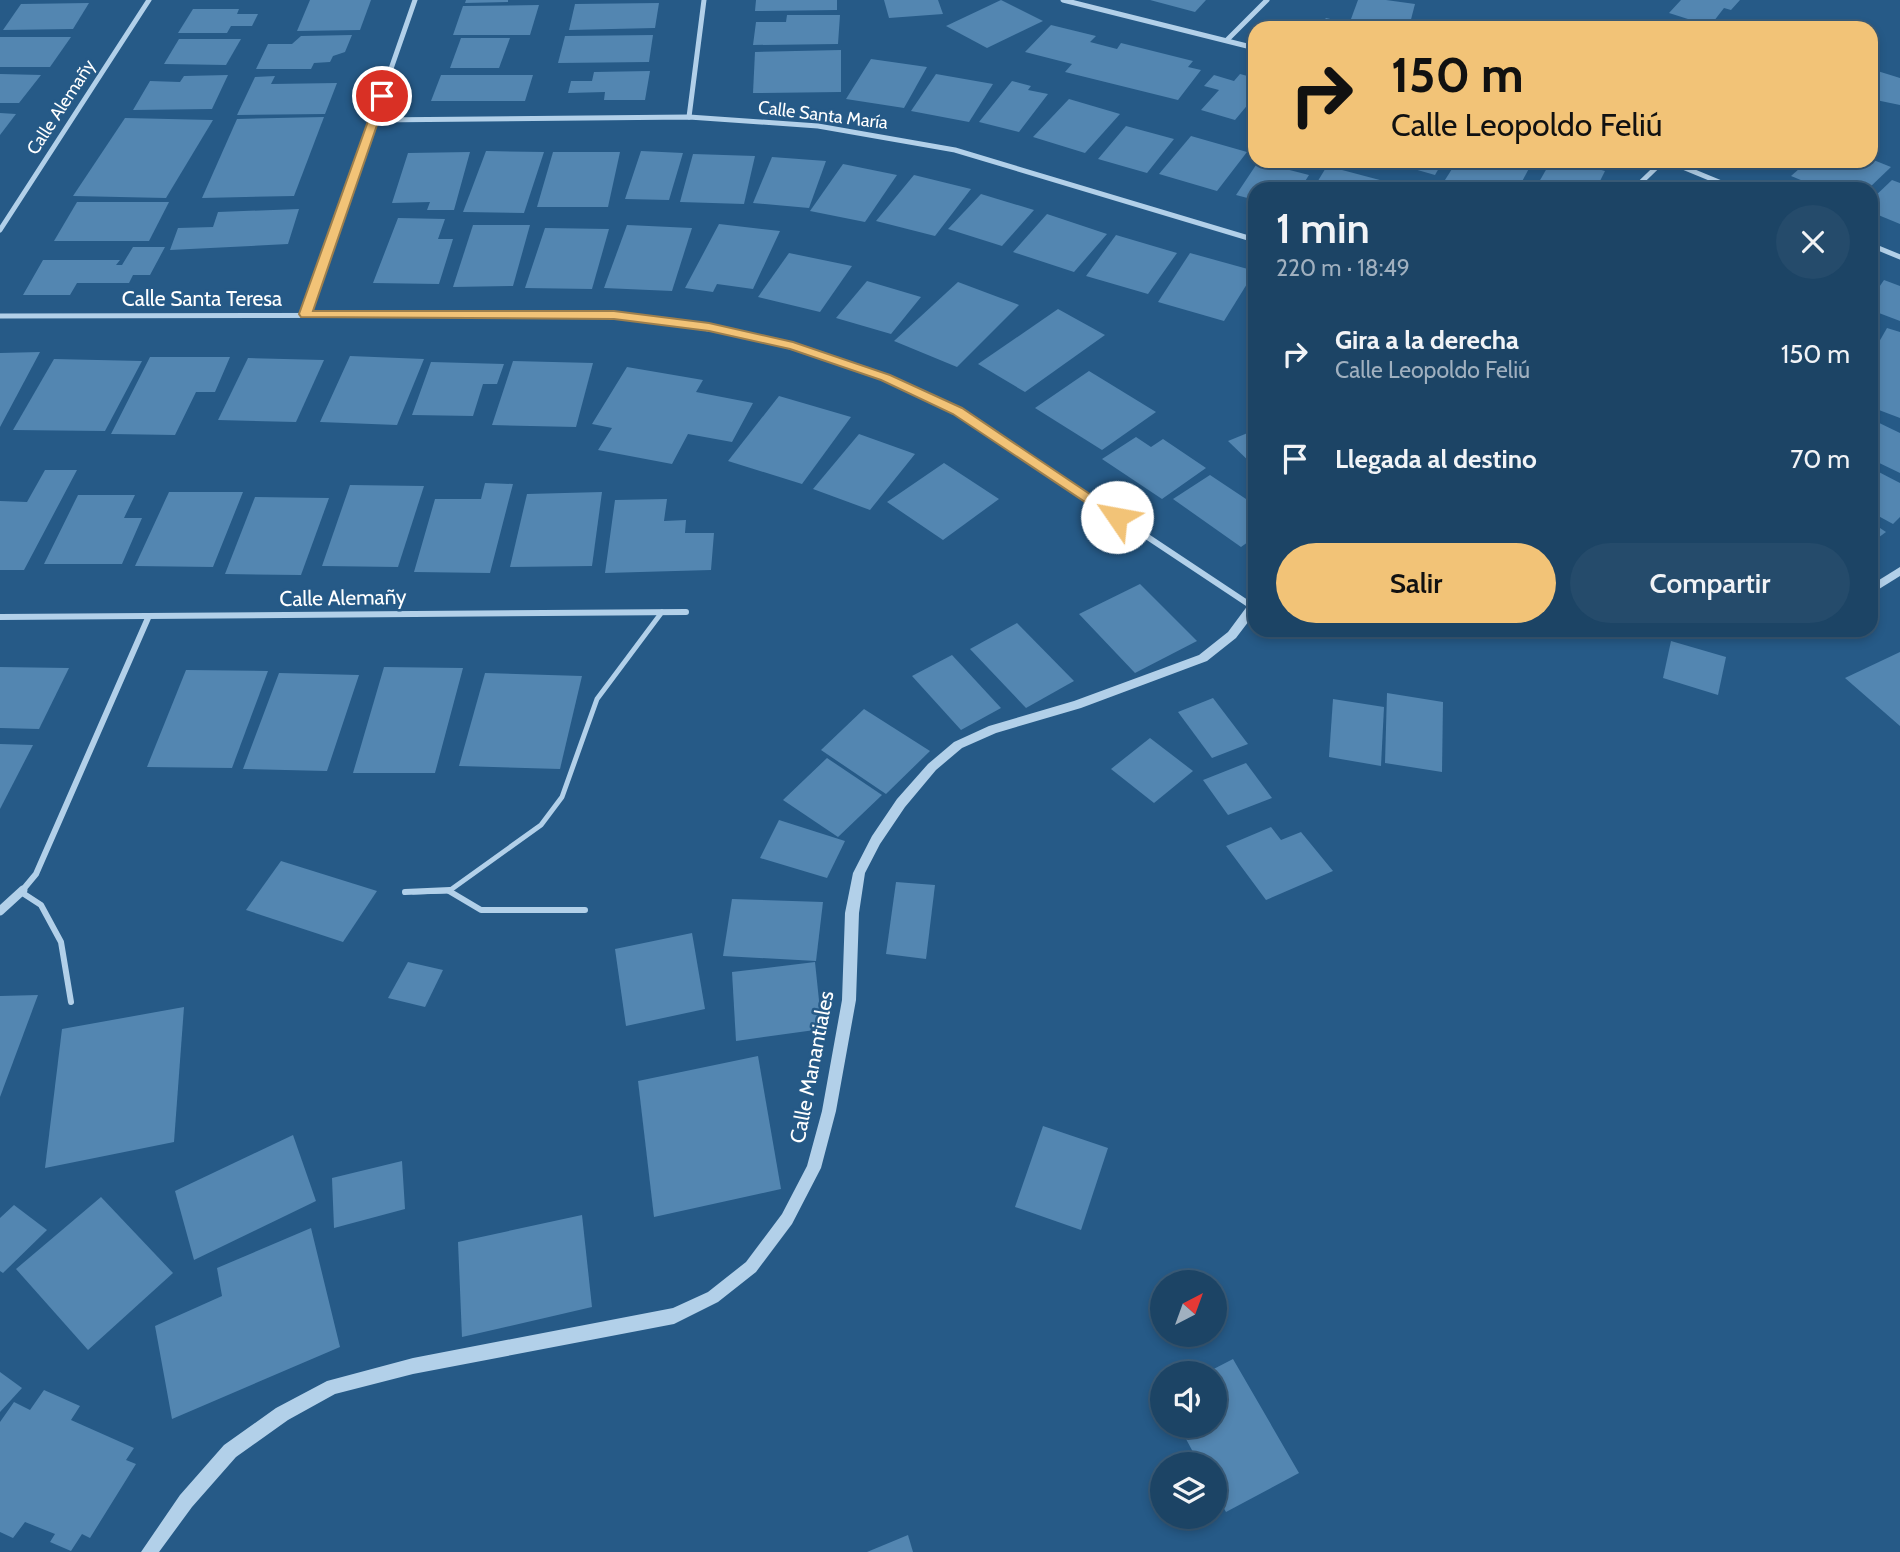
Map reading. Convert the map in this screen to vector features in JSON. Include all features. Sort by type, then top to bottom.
[{"type":"street","name":"Calle Alemañy","points":[[0,230],[149,0]]},
{"type":"street","points":[[306,314],[415,0]]},
{"type":"street","points":[[689,117],[704,0]]},
{"type":"street","points":[[1063,0],[1248,46]]},
{"type":"street","points":[[1227,40],[1267,0]]},
{"type":"street","name":"Calle Santa María","points":[[373,120],[689,117],[818,126],[942,148],[1248,238]]},
{"type":"street","points":[[1642,182],[1657,168]]},
{"type":"street","points":[[1683,168],[1718,182]]},
{"type":"street","points":[[1878,248],[1900,257]]},
{"type":"street","name":"Calle Santa Teresa","points":[[0,316],[614,315],[709,327],[793,346],[885,377],[958,411],[1248,602]]},
{"type":"street","points":[[1878,585],[1900,571]]},
{"type":"street","name":"Calle Alemañy","points":[[0,617],[686,612]]},
{"type":"street","name":"Calle Manantiales","points":[[149,1552],[186,1501],[230,1451],[282,1413],[333,1387],[412,1366],[674,1316],[713,1297],[751,1267],[787,1219],[814,1168],[829,1111],[849,1000],[852,913],[859,873],[876,840],[901,803],[932,767],[958,745],[993,729],[1077,705],[1203,658],[1232,635],[1248,614]]},
{"type":"street","points":[[0,911],[36,874],[148,618]]},
{"type":"lane","points":[[449,891],[541,825],[548,816],[562,797],[597,699],[662,612]]},
{"type":"lane","points":[[405,892],[449,891],[481,910],[585,910]]},
{"type":"lane","points":[[21,892],[41,905],[61,942],[71,1002]]},
{"type":"building","points":[[310,0],[371,0],[360,30],[297,31]]},
{"type":"building","points":[[466,0],[508,0],[508,2],[465,3]]},
{"type":"building","points":[[756,0],[837,0],[837,10],[755,11]]},
{"type":"building","points":[[884,0],[938,0],[943,14],[889,18]]},
{"type":"building","points":[[1001,0],[1043,21],[987,48],[946,26]]},
{"type":"building","points":[[1150,0],[1206,0],[1195,12]]},
{"type":"building","points":[[1358,0],[1415,4],[1411,21],[1351,19]]},
{"type":"building","points":[[1681,0],[1740,0],[1731,10],[1724,8],[1714,21],[1694,21],[1669,13]]},
{"type":"building","points":[[89,3],[73,29],[3,30],[21,4]]},
{"type":"building","points":[[659,3],[655,28],[569,30],[575,4]]},
{"type":"building","points":[[539,5],[530,35],[453,35],[463,6]]},
{"type":"building","points":[[193,9],[239,9],[237,14],[258,14],[252,26],[231,26],[227,33],[178,33]]},
{"type":"building","points":[[787,15],[840,15],[838,44],[753,45],[756,22],[786,22]]},
{"type":"building","points":[[1051,25],[1096,36],[1090,42],[1117,49],[1121,43],[1193,61],[1188,67],[1201,70],[1178,100],[1065,72],[1072,64],[1025,52]]},
{"type":"building","points":[[352,35],[345,52],[333,56],[330,62],[314,63],[311,69],[256,69],[268,44],[292,44],[301,36]]},
{"type":"building","points":[[653,35],[649,62],[558,63],[565,36]]},
{"type":"building","points":[[0,37],[71,37],[50,67],[0,67]]},
{"type":"building","points":[[461,38],[510,38],[499,68],[450,68]]},
{"type":"building","points":[[179,39],[241,39],[226,65],[164,64]]},
{"type":"building","points":[[841,50],[841,92],[753,93],[755,52]]},
{"type":"building","points":[[871,59],[927,67],[904,108],[846,99]]},
{"type":"building","points":[[650,71],[645,100],[604,100],[605,92],[568,93],[571,81],[592,81],[594,72]]},
{"type":"building","points":[[1878,71],[1900,78],[1900,105],[1878,100]]},
{"type":"building","points":[[0,74],[41,75],[19,103],[0,103]]},
{"type":"building","points":[[936,74],[993,84],[969,122],[911,111]]},
{"type":"building","points":[[1240,74],[1248,76],[1248,104],[1235,120],[1201,110],[1219,90],[1204,86],[1214,75],[1234,81]]},
{"type":"building","points":[[228,75],[212,109],[133,110],[150,81],[180,82],[184,76]]},
{"type":"building","points":[[441,75],[533,75],[525,101],[431,101]]},
{"type":"building","points":[[275,76],[271,84],[337,83],[325,114],[237,115],[255,77]]},
{"type":"building","points":[[1012,81],[1031,86],[1028,90],[1048,94],[1019,132],[979,122]]},
{"type":"building","points":[[1069,99],[1120,114],[1085,153],[1033,137]]},
{"type":"building","points":[[0,113],[16,114],[0,135]]},
{"type":"building","points":[[324,117],[294,196],[202,198],[237,119]]},
{"type":"building","points":[[125,118],[213,120],[166,198],[73,196]]},
{"type":"building","points":[[1126,126],[1174,139],[1147,173],[1098,159]]},
{"type":"building","points":[[1191,136],[1247,152],[1217,191],[1159,174]]},
{"type":"building","points":[[486,151],[544,152],[524,213],[463,212]]},
{"type":"building","points":[[641,151],[683,153],[669,200],[625,199]]},
{"type":"building","points":[[470,152],[454,210],[427,210],[430,202],[392,203],[408,153]]},
{"type":"building","points":[[553,152],[620,152],[608,207],[537,207]]},
{"type":"building","points":[[693,154],[755,156],[744,204],[680,202]]},
{"type":"building","points":[[772,157],[826,161],[809,208],[753,203]]},
{"type":"building","points":[[1878,162],[1891,167],[1875,182],[1806,182],[1791,176],[1800,168],[1878,168]]},
{"type":"building","points":[[843,164],[897,175],[865,222],[810,211]]},
{"type":"building","points":[[1254,168],[1282,168],[1309,175],[1304,182],[1248,182],[1248,198],[1236,195]]},
{"type":"building","points":[[1326,168],[1335,168],[1387,182],[1317,182]]},
{"type":"building","points":[[1410,168],[1439,168],[1435,175]]},
{"type":"building","points":[[1453,168],[1529,168],[1522,182],[1445,180]]},
{"type":"building","points":[[1547,168],[1594,168],[1605,171],[1600,182],[1539,182]]},
{"type":"building","points":[[914,175],[971,189],[935,236],[876,221]]},
{"type":"building","points":[[1892,180],[1900,183],[1900,224],[1878,215],[1878,193]]},
{"type":"building","points":[[981,194],[1034,210],[1002,246],[948,229]]},
{"type":"building","points":[[77,202],[169,202],[149,241],[54,241]]},
{"type":"building","points":[[299,209],[288,244],[170,250],[178,228],[213,227],[218,212]]},
{"type":"building","points":[[1047,214],[1107,234],[1074,272],[1013,252]]},
{"type":"building","points":[[398,218],[445,219],[438,239],[453,239],[439,284],[373,283]]},
{"type":"building","points":[[719,224],[780,231],[753,289],[717,284],[713,292],[685,288]]},
{"type":"building","points":[[473,225],[530,225],[513,286],[453,287]]},
{"type":"building","points":[[627,225],[692,228],[672,291],[604,288]]},
{"type":"building","points":[[545,228],[609,229],[592,289],[525,288]]},
{"type":"building","points":[[1116,235],[1177,253],[1148,294],[1086,276]]},
{"type":"building","points":[[133,247],[165,247],[150,275],[133,275],[129,283],[77,283],[70,295],[23,295],[43,260],[120,260],[116,265],[122,265]]},
{"type":"building","points":[[789,253],[852,266],[820,312],[758,297]]},
{"type":"building","points":[[1190,253],[1248,269],[1248,282],[1224,321],[1158,302]]},
{"type":"building","points":[[1884,280],[1900,286],[1900,321],[1878,313],[1878,289]]},
{"type":"building","points":[[867,281],[921,297],[891,334],[836,318]]},
{"type":"building","points":[[958,282],[1019,305],[957,367],[894,341]]},
{"type":"building","points":[[1058,309],[1105,335],[1025,392],[978,364]]},
{"type":"building","points":[[1887,328],[1900,332],[1900,418],[1878,410],[1878,344]]},
{"type":"building","points":[[40,352],[0,427],[0,353]]},
{"type":"building","points":[[350,356],[424,359],[397,425],[320,422]]},
{"type":"building","points":[[150,357],[230,357],[215,392],[196,392],[175,435],[111,434]]},
{"type":"building","points":[[248,358],[324,360],[296,422],[218,420]]},
{"type":"building","points":[[54,359],[142,361],[105,431],[13,430]]},
{"type":"building","points":[[513,361],[593,363],[576,427],[492,425]]},
{"type":"building","points":[[431,362],[504,364],[497,384],[483,384],[473,416],[412,415]]},
{"type":"building","points":[[627,367],[703,380],[696,392],[753,403],[732,442],[688,434],[672,464],[598,450],[612,428],[592,424]]},
{"type":"building","points":[[1089,371],[1156,412],[1102,450],[1035,408]]},
{"type":"building","points":[[779,396],[851,417],[802,484],[728,461]]},
{"type":"building","points":[[1878,422],[1900,433],[1900,473],[1878,462]]},
{"type":"building","points":[[1248,433],[1248,460],[1228,441]]},
{"type":"building","points":[[859,434],[915,454],[870,510],[813,489]]},
{"type":"building","points":[[1136,437],[1151,447],[1163,439],[1206,468],[1162,499],[1102,459]]},
{"type":"building","points":[[944,463],[999,499],[943,540],[887,502]]},
{"type":"building","points":[[45,470],[77,470],[24,570],[0,570],[0,501],[27,502]]},
{"type":"building","points":[[1878,472],[1900,483],[1900,517],[1893,524],[1878,516]]},
{"type":"building","points":[[1210,475],[1248,500],[1248,542],[1241,547],[1173,499]]},
{"type":"building","points":[[485,483],[513,484],[490,573],[414,572],[435,499],[481,499]]},
{"type":"building","points":[[350,485],[424,486],[398,567],[322,566]]},
{"type":"building","points":[[169,492],[243,492],[213,567],[135,566]]},
{"type":"building","points":[[602,492],[592,566],[510,567],[527,494]]},
{"type":"building","points":[[78,495],[135,495],[124,518],[142,518],[122,564],[44,564]]},
{"type":"building","points":[[255,497],[329,498],[301,575],[225,574]]},
{"type":"building","points":[[667,499],[664,521],[686,520],[685,533],[714,533],[711,570],[605,573],[615,500]]},
{"type":"building","points":[[1878,527],[1886,532],[1878,538]]},
{"type":"building","points":[[1140,584],[1197,641],[1135,673],[1079,614]]},
{"type":"building","points":[[1017,623],[1074,681],[1026,708],[970,649]]},
{"type":"building","points":[[1671,641],[1726,657],[1718,695],[1663,678]]},
{"type":"building","points":[[1900,652],[1900,726],[1845,678]]},
{"type":"building","points":[[952,655],[1001,708],[961,730],[912,676]]},
{"type":"building","points":[[0,667],[69,668],[39,729],[0,728]]},
{"type":"building","points":[[384,667],[463,668],[435,773],[353,773]]},
{"type":"building","points":[[186,670],[268,671],[232,768],[147,767]]},
{"type":"building","points":[[279,673],[359,675],[327,771],[243,769]]},
{"type":"building","points":[[485,673],[582,676],[560,769],[459,766]]},
{"type":"building","points":[[1387,693],[1443,702],[1442,772],[1385,763]]},
{"type":"building","points":[[1213,698],[1248,744],[1212,758],[1178,712]]},
{"type":"building","points":[[1333,699],[1384,707],[1381,766],[1329,757]]},
{"type":"building","points":[[864,709],[930,751],[886,794],[821,750]]},
{"type":"building","points":[[1150,738],[1193,771],[1154,803],[1111,769]]},
{"type":"building","points":[[0,744],[33,745],[0,809]]},
{"type":"building","points":[[827,758],[882,795],[838,837],[783,800]]},
{"type":"building","points":[[1246,763],[1272,798],[1228,815],[1203,780]]},
{"type":"building","points":[[779,820],[845,841],[827,878],[760,858]]},
{"type":"building","points":[[1271,827],[1281,840],[1301,832],[1333,871],[1266,900],[1226,846]]},
{"type":"building","points":[[281,861],[377,891],[343,942],[246,910]]},
{"type":"building","points":[[896,882],[935,885],[926,959],[886,954]]},
{"type":"building","points":[[732,899],[823,902],[816,961],[723,956]]},
{"type":"building","points":[[692,933],[705,1009],[626,1026],[615,949]]},
{"type":"building","points":[[408,962],[443,970],[425,1007],[388,998]]},
{"type":"building","points":[[815,962],[822,1029],[736,1041],[732,972]]},
{"type":"building","points":[[38,995],[0,1097],[0,996]]},
{"type":"building","points":[[184,1007],[174,1142],[45,1168],[62,1029]]},
{"type":"building","points":[[758,1056],[781,1189],[654,1217],[638,1081]]},
{"type":"building","points":[[1043,1126],[1108,1148],[1081,1230],[1015,1207]]},
{"type":"building","points":[[293,1135],[316,1201],[194,1260],[175,1191]]},
{"type":"building","points":[[402,1161],[405,1209],[334,1228],[332,1178]]},
{"type":"building","points":[[101,1197],[173,1273],[88,1350],[16,1269]]},
{"type":"building","points":[[14,1205],[47,1230],[3,1273],[0,1271],[0,1218]]},
{"type":"building","points":[[582,1215],[592,1307],[462,1337],[458,1242]]},
{"type":"building","points":[[311,1228],[340,1347],[172,1419],[155,1326],[222,1296],[217,1268]]},
{"type":"building","points":[[1233,1359],[1299,1473],[1227,1511],[1227,1452],[1193,1452],[1185,1438],[1227,1438],[1227,1362]]},
{"type":"building","points":[[0,1372],[22,1388],[0,1412]]},
{"type":"building","points":[[44,1390],[80,1406],[71,1420],[134,1448],[126,1460],[136,1464],[90,1538],[82,1534],[71,1551],[50,1542],[55,1534],[25,1522],[13,1538],[0,1532],[0,1422],[14,1402],[30,1410]]},
{"type":"building","points":[[908,1535],[913,1552],[867,1552]]},
{"type":"route","points":[[382,96],[306,314],[614,315],[709,327],[793,346],[885,377],[958,411],[1117,517]]}]
